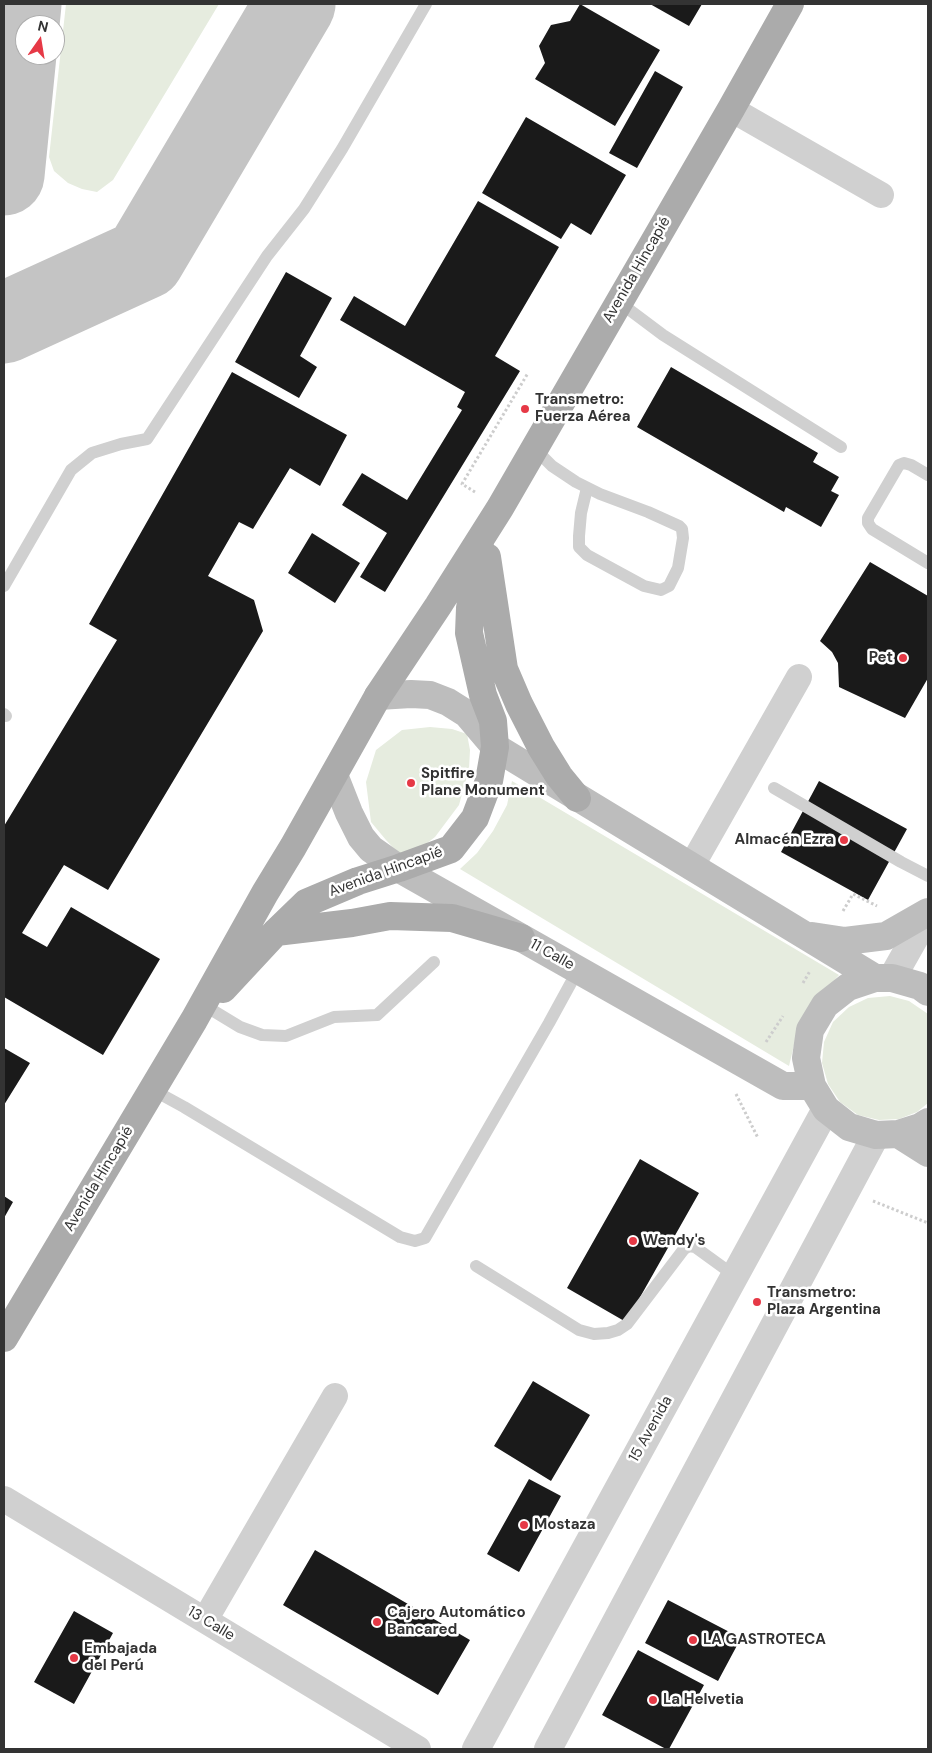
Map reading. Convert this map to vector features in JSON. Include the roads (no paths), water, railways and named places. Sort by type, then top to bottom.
[{"type":"main road","name":"Avenida Hincapié","points":[[4,1338],[200,1014],[265,893],[378,696],[500,508],[790,4]]},
{"type":"main road","name":"Avenida Hincapié","points":[[200,1014],[276,932],[306,903],[358,880],[399,868],[451,849],[475,818],[488,781],[495,747],[493,721],[484,695],[469,633],[470,608],[483,536]]},
{"type":"main road","points":[[483,536],[504,669],[541,747],[577,798]]},
{"type":"main road","points":[[378,696],[430,695],[448,702],[467,714],[495,747],[813,941],[884,978],[920,986],[928,992]]},
{"type":"main road","name":"11 Calle","points":[[334,775],[361,837],[371,849],[399,868],[783,1086],[812,1086]]},
{"type":"main road","points":[[813,941],[845,941],[886,936],[928,913]]},
{"type":"main road","points":[[276,932],[352,924],[390,916],[452,918],[521,938]]},
{"type":"main road","points":[[884,978],[848,987],[825,1005],[810,1030],[806,1058],[812,1086],[826,1109],[849,1127],[887,1135],[928,1153]]},
{"type":"main road","points":[[887,1135],[920,1127],[928,1122]]},
{"type":"street","points":[[731,109],[881,195]]},
{"type":"street","points":[[691,867],[799,677]]},
{"type":"street","points":[[884,978],[928,913]]},
{"type":"street","name":"15 Avenida","points":[[476,1749],[826,1109]]},
{"type":"street","points":[[548,1749],[846,1190],[887,1135]]},
{"type":"street","points":[[205,1620],[335,1396]]},
{"type":"street","name":"13 Calle","points":[[4,1499],[418,1749]]},
{"type":"lane","points":[[4,586],[71,470],[92,453],[121,444],[147,439],[256,272],[304,209],[342,149],[426,4]]},
{"type":"lane","points":[[619,302],[663,335],[841,448]]},
{"type":"lane","points":[[534,448],[552,466],[588,488],[648,512],[682,529],[683,538],[678,568],[669,586],[661,590],[644,586],[586,555],[580,547],[578,536],[581,514],[588,488]]},
{"type":"lane","points":[[928,475],[911,465],[904,463],[899,465],[868,518],[868,524],[872,529],[928,563]]},
{"type":"lane","points":[[774,788],[928,876]]},
{"type":"lane","points":[[200,1014],[262,1035],[286,1036],[334,1017],[377,1015],[434,962]]},
{"type":"lane","points":[[153,1090],[400,1237],[415,1241],[425,1238],[578,970]]},
{"type":"lane","points":[[476,1266],[579,1330],[594,1334],[618,1330],[627,1324],[688,1246],[695,1247],[736,1276]]},
{"type":"place","name":"Transmetro: Fuerza Aérea","points":[[525,409]]},
{"type":"place","name":"Pet","points":[[903,658]]},
{"type":"place","name":"Spitfire Plane Monument","points":[[411,783]]},
{"type":"place","name":"Almacén Ezra","points":[[844,840]]},
{"type":"place","name":"Wendy's","points":[[633,1241]]},
{"type":"place","name":"Transmetro: Plaza Argentina","points":[[757,1302]]},
{"type":"place","name":"Mostaza","points":[[524,1525]]},
{"type":"place","name":"Cajero Automático Bancared","points":[[377,1622]]},
{"type":"place","name":"LA GASTROTECA","points":[[693,1640]]},
{"type":"place","name":"Embajada del Perú","points":[[74,1658]]},
{"type":"place","name":"La Helvetia","points":[[653,1700]]}]
